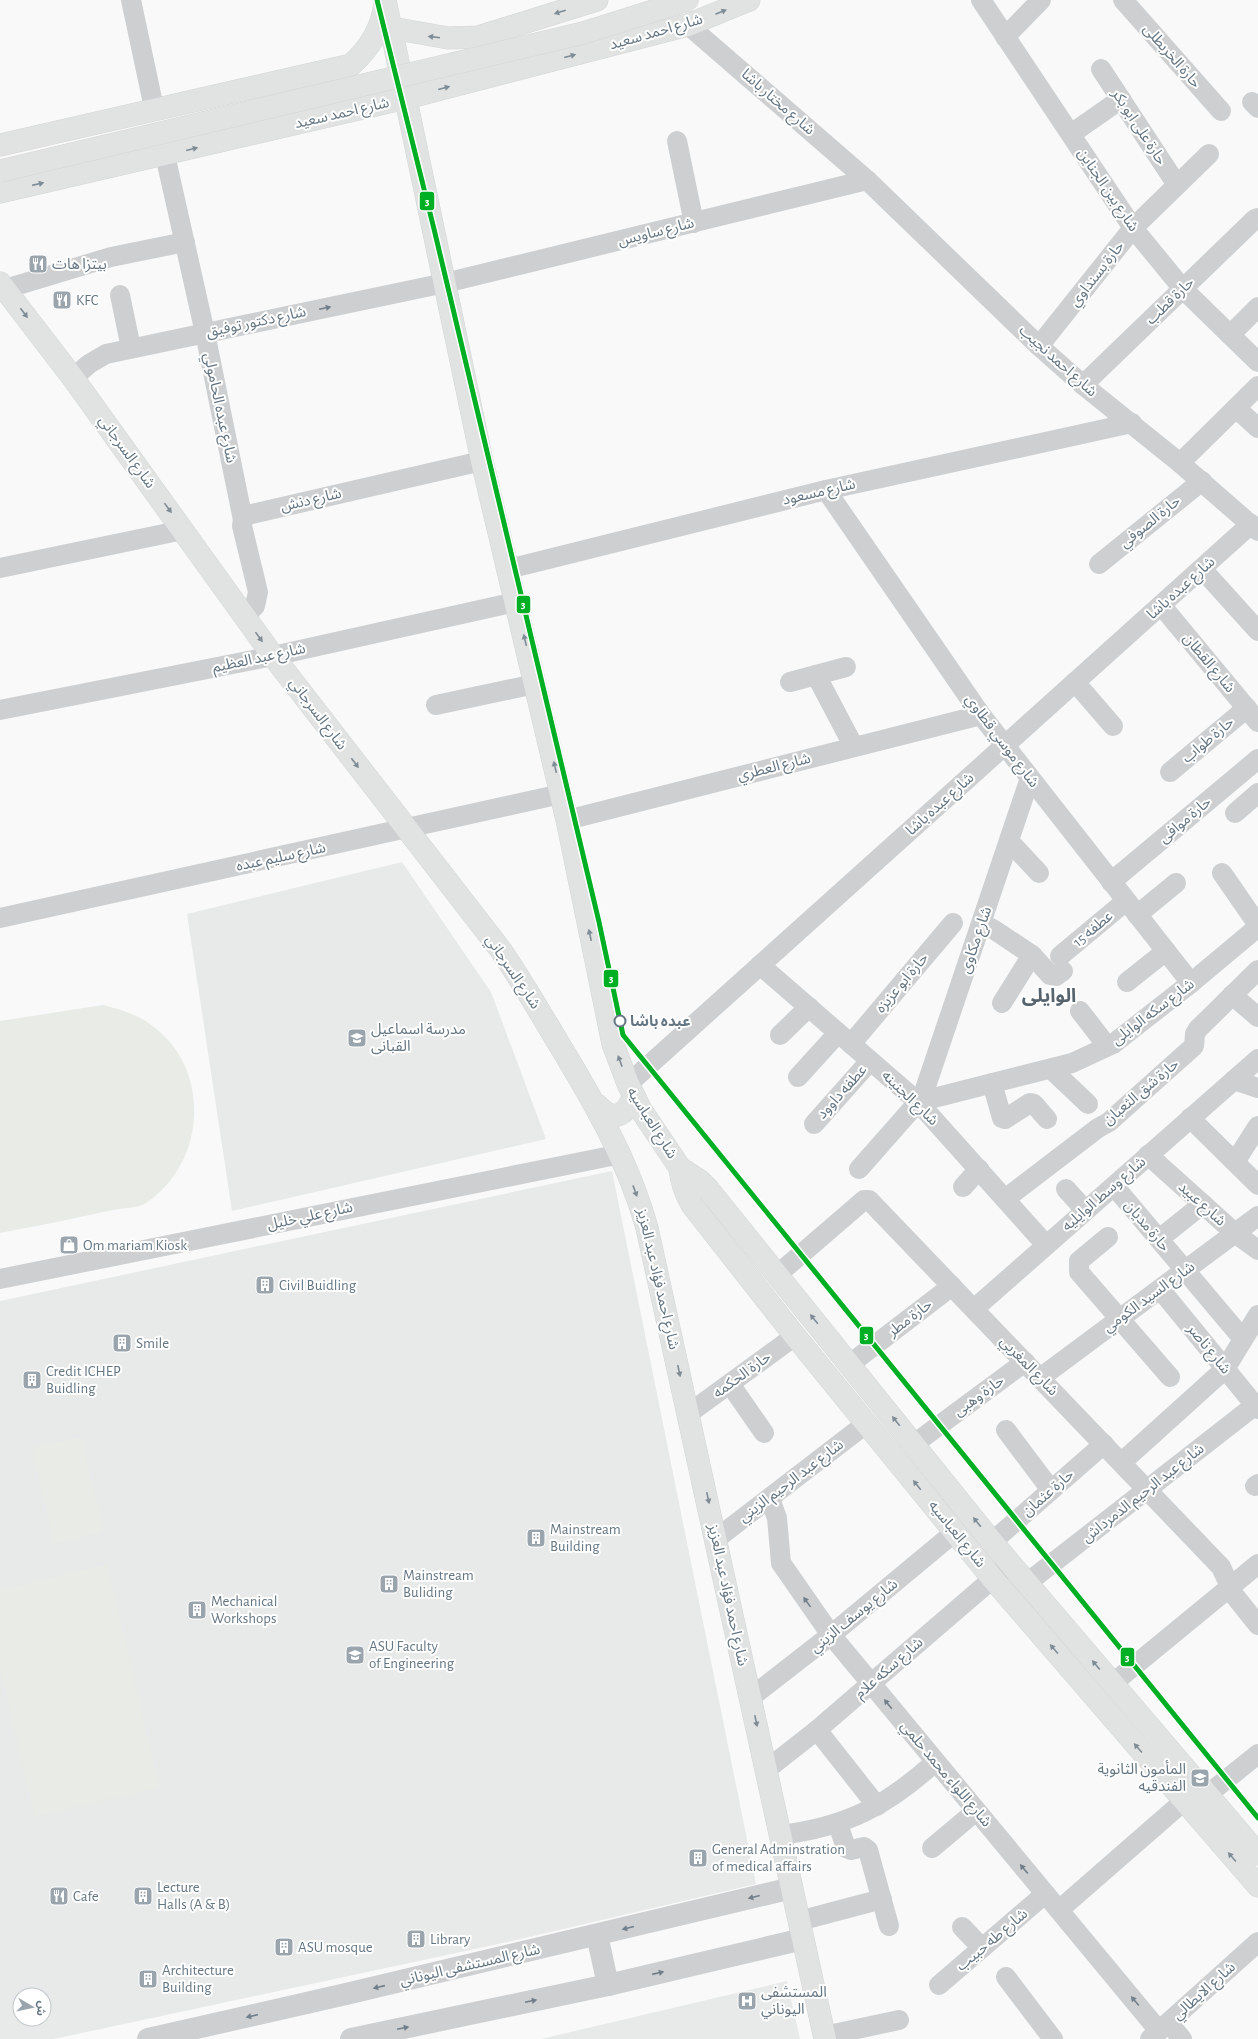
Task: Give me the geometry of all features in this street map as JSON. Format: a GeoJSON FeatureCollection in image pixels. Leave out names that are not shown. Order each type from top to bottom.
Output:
{"type":"FeatureCollection","features":[{"type":"Feature","properties":{"kind":"main road"},"geometry":{"type":"LineString","coordinates":[[0,145],[154,108],[351,65],[369,46],[375,36],[384,12],[385,0]]}},
{"type":"Feature","properties":{"kind":"main road","name":"شارع العباسيه"},"geometry":{"type":"LineString","coordinates":[[385,0],[482,461],[567,820],[614,1044],[631,1090],[641,1110],[680,1168],[700,1181],[708,1189],[778,1274],[992,1542],[1258,1854]]}},
{"type":"Feature","properties":{"kind":"main road"},"geometry":{"type":"LineString","coordinates":[[392,28],[428,36],[448,38],[478,37],[597,0]]}},
{"type":"Feature","properties":{"kind":"main road"},"geometry":{"type":"LineString","coordinates":[[0,162],[583,22],[655,0]]}},
{"type":"Feature","properties":{"kind":"main road"},"geometry":{"type":"LineString","coordinates":[[0,171],[583,33],[688,0]]}},
{"type":"Feature","properties":{"kind":"main road","name":"شارع احمد سعيد"},"geometry":{"type":"LineString","coordinates":[[0,192],[406,98],[688,25],[749,0]]}},
{"type":"Feature","properties":{"kind":"main road"},"geometry":{"type":"LineString","coordinates":[[493,33],[484,49],[485,60],[491,64],[513,70]]}},
{"type":"Feature","properties":{"kind":"main road","name":"شارع السرجاني"},"geometry":{"type":"LineString","coordinates":[[3,286],[73,378],[273,656],[512,967],[597,1105],[621,1154]]}},
{"type":"Feature","properties":{"kind":"main road"},"geometry":{"type":"LineString","coordinates":[[597,1105],[605,1114],[617,1115],[628,1110],[631,1090]]}},
{"type":"Feature","properties":{"kind":"main road","name":"شارع احمد فؤاد عبد العزيز"},"geometry":{"type":"LineString","coordinates":[[621,1154],[636,1193],[647,1228],[825,2038]]}},
{"type":"Feature","properties":{"kind":"main road","name":"شارع العباسيه"},"geometry":{"type":"LineString","coordinates":[[680,1168],[681,1181],[685,1194],[692,1205],[795,1336],[994,1579],[1258,1886]]}},
{"type":"Feature","properties":{"kind":"street"},"geometry":{"type":"LineString","coordinates":[[131,0],[154,108]]}},
{"type":"Feature","properties":{"kind":"street","name":"شارع بين الجناين"},"geometry":{"type":"LineString","coordinates":[[981,0],[1133,228],[1183,289],[1258,362]]}},
{"type":"Feature","properties":{"kind":"street"},"geometry":{"type":"LineString","coordinates":[[1005,37],[1041,0]]}},
{"type":"Feature","properties":{"kind":"street","name":"حارة الخربطلى"},"geometry":{"type":"LineString","coordinates":[[1123,0],[1221,111]]}},
{"type":"Feature","properties":{"kind":"street","name":"شارع مختار باشا"},"geometry":{"type":"LineString","coordinates":[[688,25],[867,180]]}},
{"type":"Feature","properties":{"kind":"street","name":"حارة على ابو بكر"},"geometry":{"type":"LineString","coordinates":[[1101,69],[1177,185]]}},
{"type":"Feature","properties":{"kind":"street"},"geometry":{"type":"LineString","coordinates":[[1071,134],[1121,99]]}},
{"type":"Feature","properties":{"kind":"street"},"geometry":{"type":"LineString","coordinates":[[677,141],[694,223]]}},
{"type":"Feature","properties":{"kind":"street","name":"حارة بسنداوي"},"geometry":{"type":"LineString","coordinates":[[1040,346],[1133,228],[1209,154]]}},
{"type":"Feature","properties":{"kind":"street","name":"شارع عبده الحامولي"},"geometry":{"type":"LineString","coordinates":[[165,155],[205,333],[243,520]]}},
{"type":"Feature","properties":{"kind":"street","name":"شارع ساويس"},"geometry":{"type":"LineString","coordinates":[[445,284],[867,180]]}},
{"type":"Feature","properties":{"kind":"street","name":"شارع احمد نجيب"},"geometry":{"type":"LineString","coordinates":[[867,180],[1040,346],[1083,385],[1202,481],[1254,528]]}},
{"type":"Feature","properties":{"kind":"street","name":"حارة قطب"},"geometry":{"type":"LineString","coordinates":[[1083,385],[1255,219],[1258,218]]}},
{"type":"Feature","properties":{"kind":"street"},"geometry":{"type":"LineString","coordinates":[[3,286],[111,257],[185,242]]}},
{"type":"Feature","properties":{"kind":"street","name":"شارع دكتور توفيق"},"geometry":{"type":"LineString","coordinates":[[73,378],[97,358],[106,354],[445,284]]}},
{"type":"Feature","properties":{"kind":"street"},"geometry":{"type":"LineString","coordinates":[[120,295],[131,348]]}},
{"type":"Feature","properties":{"kind":"street"},"geometry":{"type":"LineString","coordinates":[[1230,335],[1258,307]]}},
{"type":"Feature","properties":{"kind":"street"},"geometry":{"type":"LineString","coordinates":[[1180,463],[1258,386]]}},
{"type":"Feature","properties":{"kind":"street"},"geometry":{"type":"LineString","coordinates":[[1236,408],[1258,428]]}},
{"type":"Feature","properties":{"kind":"street","name":"شارع مسعود"},"geometry":{"type":"LineString","coordinates":[[508,569],[826,490],[1132,423]]}},
{"type":"Feature","properties":{"kind":"street","name":"شارع دنش"},"geometry":{"type":"LineString","coordinates":[[243,520],[247,515],[482,461]]}},
{"type":"Feature","properties":{"kind":"street","name":"حارة الصوفي"},"geometry":{"type":"LineString","coordinates":[[1099,564],[1202,481]]}},
{"type":"Feature","properties":{"kind":"street","name":"شارع موسي قطاوي"},"geometry":{"type":"LineString","coordinates":[[826,490],[980,714],[1190,983]]}},
{"type":"Feature","properties":{"kind":"street"},"geometry":{"type":"LineString","coordinates":[[243,520],[242,526],[258,592],[255,606],[244,616]]}},
{"type":"Feature","properties":{"kind":"street","name":"شارع عبده باشا"},"geometry":{"type":"LineString","coordinates":[[631,1090],[760,965],[1161,605],[1202,569],[1254,528]]}},
{"type":"Feature","properties":{"kind":"street"},"geometry":{"type":"LineString","coordinates":[[0,568],[183,530]]}},
{"type":"Feature","properties":{"kind":"street"},"geometry":{"type":"LineString","coordinates":[[1202,569],[1258,631]]}},
{"type":"Feature","properties":{"kind":"street","name":"شارع عبد العظيم"},"geometry":{"type":"LineString","coordinates":[[0,710],[273,656],[516,602]]}},
{"type":"Feature","properties":{"kind":"street","name":"شارع القطان"},"geometry":{"type":"LineString","coordinates":[[1161,605],[1252,715]]}},
{"type":"Feature","properties":{"kind":"street"},"geometry":{"type":"LineString","coordinates":[[790,682],[846,667]]}},
{"type":"Feature","properties":{"kind":"street"},"geometry":{"type":"LineString","coordinates":[[816,675],[854,747]]}},
{"type":"Feature","properties":{"kind":"street"},"geometry":{"type":"LineString","coordinates":[[1076,682],[1113,726]]}},
{"type":"Feature","properties":{"kind":"street"},"geometry":{"type":"LineString","coordinates":[[436,705],[535,684]]}},
{"type":"Feature","properties":{"kind":"street","name":"شارع العطري"},"geometry":{"type":"LineString","coordinates":[[567,820],[980,714]]}},
{"type":"Feature","properties":{"kind":"street","name":"حارة طواب"},"geometry":{"type":"LineString","coordinates":[[1170,772],[1252,715]]}},
{"type":"Feature","properties":{"kind":"street","name":"حارة موافى"},"geometry":{"type":"LineString","coordinates":[[1111,882],[1258,759]]}},
{"type":"Feature","properties":{"kind":"street","name":"شارع مكاوى"},"geometry":{"type":"LineString","coordinates":[[919,1101],[980,928],[1030,778]]}},
{"type":"Feature","properties":{"kind":"street"},"geometry":{"type":"LineString","coordinates":[[1235,813],[1258,793]]}},
{"type":"Feature","properties":{"kind":"street","name":"شارع سليم عبده"},"geometry":{"type":"LineString","coordinates":[[0,918],[561,794]]}},
{"type":"Feature","properties":{"kind":"street"},"geometry":{"type":"LineString","coordinates":[[1009,841],[1039,873]]}},
{"type":"Feature","properties":{"kind":"street"},"geometry":{"type":"LineString","coordinates":[[1222,873],[1258,926]]}},
{"type":"Feature","properties":{"kind":"street","name":"عطفه 15"},"geometry":{"type":"LineString","coordinates":[[1032,955],[1050,975],[1056,976],[1061,963],[1132,908],[1176,883]]}},
{"type":"Feature","properties":{"kind":"street","name":"حارة ابو عزيزه"},"geometry":{"type":"LineString","coordinates":[[798,1077],[845,1039],[953,923]]}},
{"type":"Feature","properties":{"kind":"street","name":"شارع سكه الوايلى"},"geometry":{"type":"LineString","coordinates":[[919,1101],[1072,1063],[1113,1044],[1190,983],[1258,926]]}},
{"type":"Feature","properties":{"kind":"street"},"geometry":{"type":"LineString","coordinates":[[980,928],[991,928],[1032,955],[1002,1003]]}},
{"type":"Feature","properties":{"kind":"street"},"geometry":{"type":"LineString","coordinates":[[1127,982],[1166,951]]}},
{"type":"Feature","properties":{"kind":"street","name":"شارع الجنينه"},"geometry":{"type":"LineString","coordinates":[[760,965],[870,1061],[919,1101],[1046,1245]]}},
{"type":"Feature","properties":{"kind":"street","name":"حارة شق الثعبان"},"geometry":{"type":"LineString","coordinates":[[1005,1199],[1098,1128],[1109,1122],[1194,1046],[1195,1034],[1198,1029],[1258,970]]}},
{"type":"Feature","properties":{"kind":"street"},"geometry":{"type":"LineString","coordinates":[[1232,995],[1258,1017]]}},
{"type":"Feature","properties":{"kind":"street"},"geometry":{"type":"LineString","coordinates":[[780,1034],[809,1007]]}},
{"type":"Feature","properties":{"kind":"street"},"geometry":{"type":"LineString","coordinates":[[1080,1011],[1107,1046]]}},
{"type":"Feature","properties":{"kind":"street","name":"شارع وسط الوايليه"},"geometry":{"type":"LineString","coordinates":[[974,1309],[1258,1059]]}},
{"type":"Feature","properties":{"kind":"street","name":"عطفه داوود"},"geometry":{"type":"LineString","coordinates":[[814,1124],[870,1061]]}},
{"type":"Feature","properties":{"kind":"street"},"geometry":{"type":"LineString","coordinates":[[1051,1069],[1088,1104]]}},
{"type":"Feature","properties":{"kind":"street"},"geometry":{"type":"LineString","coordinates":[[1234,1080],[1258,1088]]}},
{"type":"Feature","properties":{"kind":"street"},"geometry":{"type":"LineString","coordinates":[[992,1083],[1007,1124],[1005,1119],[1032,1103],[1047,1119]]}},
{"type":"Feature","properties":{"kind":"street"},"geometry":{"type":"LineString","coordinates":[[859,1169],[919,1101]]}},
{"type":"Feature","properties":{"kind":"street"},"geometry":{"type":"LineString","coordinates":[[1190,1118],[1258,1185]]}},
{"type":"Feature","properties":{"kind":"street"},"geometry":{"type":"LineString","coordinates":[[1235,1162],[1258,1126]]}},
{"type":"Feature","properties":{"kind":"street","name":"شارع علي خليل"},"geometry":{"type":"LineString","coordinates":[[0,1279],[621,1154]]}},
{"type":"Feature","properties":{"kind":"street","name":"شارع عبيد"},"geometry":{"type":"LineString","coordinates":[[1148,1155],[1236,1234],[1258,1250]]}},
{"type":"Feature","properties":{"kind":"street"},"geometry":{"type":"LineString","coordinates":[[963,1187],[979,1170]]}},
{"type":"Feature","properties":{"kind":"street","name":"حارة مديان"},"geometry":{"type":"LineString","coordinates":[[1114,1186],[1243,1339]]}},
{"type":"Feature","properties":{"kind":"street"},"geometry":{"type":"LineString","coordinates":[[1066,1189],[1085,1210]]}},
{"type":"Feature","properties":{"kind":"street","name":"شارع المغربي"},"geometry":{"type":"LineString","coordinates":[[778,1274],[866,1200],[869,1200],[1222,1567],[1234,1595],[1258,1625]]}},
{"type":"Feature","properties":{"kind":"street"},"geometry":{"type":"LineString","coordinates":[[1159,1239],[1203,1204]]}},
{"type":"Feature","properties":{"kind":"street","name":"شارع السيد الكومي"},"geometry":{"type":"LineString","coordinates":[[1040,1378],[1236,1234],[1258,1216]]}},
{"type":"Feature","properties":{"kind":"street"},"geometry":{"type":"LineString","coordinates":[[1108,1237],[1079,1261],[1078,1268],[1081,1275],[1170,1377]]}},
{"type":"Feature","properties":{"kind":"street","name":"حارة مطر"},"geometry":{"type":"LineString","coordinates":[[850,1364],[952,1286]]}},
{"type":"Feature","properties":{"kind":"street","name":"شارع ناصر"},"geometry":{"type":"LineString","coordinates":[[1160,1289],[1257,1406]]}},
{"type":"Feature","properties":{"kind":"street"},"geometry":{"type":"LineString","coordinates":[[1122,1462],[1225,1369],[1258,1315]]}},
{"type":"Feature","properties":{"kind":"street","name":"حارة الحكمه"},"geometry":{"type":"LineString","coordinates":[[688,1414],[795,1336]]}},
{"type":"Feature","properties":{"kind":"street","name":"حارة وهبى"},"geometry":{"type":"LineString","coordinates":[[914,1444],[1025,1362]]}},
{"type":"Feature","properties":{"kind":"street"},"geometry":{"type":"LineString","coordinates":[[730,1384],[764,1433]]}},
{"type":"Feature","properties":{"kind":"street","name":"شارع عبد الرحيم الدمرداش"},"geometry":{"type":"LineString","coordinates":[[1027,1583],[1257,1406]]}},
{"type":"Feature","properties":{"kind":"street","name":"شارع عبد الرحيم الزيني"},"geometry":{"type":"LineString","coordinates":[[716,1539],[867,1423]]}},
{"type":"Feature","properties":{"kind":"street"},"geometry":{"type":"LineString","coordinates":[[1006,1430],[1051,1490]]}},
{"type":"Feature","properties":{"kind":"street","name":"حارة عثمان"},"geometry":{"type":"LineString","coordinates":[[992,1542],[1104,1444]]}},
{"type":"Feature","properties":{"kind":"street","name":"شارع اللواء محمد حلمي"},"geometry":{"type":"LineString","coordinates":[[770,1499],[777,1518],[778,1551],[781,1563],[831,1635],[1160,2031],[1182,2039]]}},
{"type":"Feature","properties":{"kind":"street","name":"شارع يوسف الزيني"},"geometry":{"type":"LineString","coordinates":[[750,1698],[831,1635],[955,1532]]}},
{"type":"Feature","properties":{"kind":"street","name":"شارع سكه علام"},"geometry":{"type":"LineString","coordinates":[[766,1770],[817,1730],[1011,1564]]}},
{"type":"Feature","properties":{"kind":"street"},"geometry":{"type":"LineString","coordinates":[[1112,1684],[1258,1564]]}},
{"type":"Feature","properties":{"kind":"street"},"geometry":{"type":"LineString","coordinates":[[817,1730],[877,1806]]}},
{"type":"Feature","properties":{"kind":"street"},"geometry":{"type":"LineString","coordinates":[[1207,1795],[1258,1754]]}},
{"type":"Feature","properties":{"kind":"street"},"geometry":{"type":"LineString","coordinates":[[780,1834],[810,1831],[838,1824],[877,1806],[914,1782],[935,1762]]}},
{"type":"Feature","properties":{"kind":"street"},"geometry":{"type":"LineString","coordinates":[[1059,1910],[1184,1801]]}},
{"type":"Feature","properties":{"kind":"street"},"geometry":{"type":"LineString","coordinates":[[932,1848],[976,1811]]}},
{"type":"Feature","properties":{"kind":"street"},"geometry":{"type":"LineString","coordinates":[[838,1824],[846,1848],[851,1850],[864,1847],[868,1850],[889,1926]]}},
{"type":"Feature","properties":{"kind":"street","name":"شارع المستشفى اليوناني"},"geometry":{"type":"LineString","coordinates":[[148,2039],[597,1935],[792,1888]]}},
{"type":"Feature","properties":{"kind":"street","name":"شارع طه حبيب"},"geometry":{"type":"LineString","coordinates":[[939,1985],[1045,1894]]}},
{"type":"Feature","properties":{"kind":"street"},"geometry":{"type":"LineString","coordinates":[[352,2039],[608,1985],[801,1930],[882,1899]]}},
{"type":"Feature","properties":{"kind":"street"},"geometry":{"type":"LineString","coordinates":[[962,1927],[982,1948]]}},
{"type":"Feature","properties":{"kind":"street"},"geometry":{"type":"LineString","coordinates":[[597,1935],[608,1985]]}},
{"type":"Feature","properties":{"kind":"street","name":"شارع الايطالي"},"geometry":{"type":"LineString","coordinates":[[1160,2031],[1258,1942]]}},
{"type":"Feature","properties":{"kind":"street"},"geometry":{"type":"LineString","coordinates":[[1006,1977],[1053,2039]]}},
{"type":"Feature","properties":{"kind":"street"},"geometry":{"type":"LineString","coordinates":[[825,2038],[899,2020]]}},
{"type":"Feature","properties":{"kind":"shaded area","name":"مدرسة اسماعيل القبانى"},"geometry":{"type":"Polygon","coordinates":[[[402,862],[491,992],[546,1139],[232,1211],[187,914],[402,862]]]}},
{"type":"Feature","properties":{"kind":"shaded area"},"geometry":{"type":"Polygon","coordinates":[[[103,1005],[130,1014],[149,1023],[173,1047],[186,1068],[193,1092],[194,1117],[190,1142],[180,1165],[166,1186],[143,1205],[0,1233],[0,1021],[103,1005]]]}},
{"type":"Feature","properties":{"kind":"shaded area","name":"ASU Faculty of Engineering"},"geometry":{"type":"Polygon","coordinates":[[[612,1171],[756,1884],[512,1941],[54,2039],[0,2039],[0,1301],[612,1171]]]}},
{"type":"Feature","properties":{"kind":"shaded area"},"geometry":{"type":"Polygon","coordinates":[[[81,1437],[103,1532],[54,1544],[32,1448],[81,1437]]]}},
{"type":"Feature","properties":{"kind":"shaded area"},"geometry":{"type":"Polygon","coordinates":[[[107,1564],[159,1787],[35,1817],[0,1667],[0,1590],[107,1564]]]}},
{"type":"Feature","properties":{"kind":"shaded area","name":"المستشفى اليوناني"},"geometry":{"type":"Polygon","coordinates":[[[787,1981],[800,2039],[541,2039],[787,1981]]]}},
{"type":"Feature","properties":{"kind":"transit line","name":"3"},"geometry":{"type":"LineString","coordinates":[[377,0],[434,229],[599,922],[623,1035],[1258,1818]]}},
{"type":"Feature","properties":{"kind":"place","name":"بيتزا هات"},"geometry":{"type":"Point","coordinates":[38,264]}},
{"type":"Feature","properties":{"kind":"place","name":"KFC"},"geometry":{"type":"Point","coordinates":[62,300]}},
{"type":"Feature","properties":{"kind":"place","name":"عبده باشا"},"geometry":{"type":"Point","coordinates":[620,1021]}},
{"type":"Feature","properties":{"kind":"place","name":"مدرسة اسماعيل القبانى"},"geometry":{"type":"Point","coordinates":[357,1038]}},
{"type":"Feature","properties":{"kind":"place","name":"Om mariam Kiosk"},"geometry":{"type":"Point","coordinates":[69,1245]}},
{"type":"Feature","properties":{"kind":"place","name":"Civil Buidling"},"geometry":{"type":"Point","coordinates":[265,1285]}},
{"type":"Feature","properties":{"kind":"place","name":"Smile"},"geometry":{"type":"Point","coordinates":[122,1343]}},
{"type":"Feature","properties":{"kind":"place","name":"Credit ICHEP Buidling"},"geometry":{"type":"Point","coordinates":[32,1380]}},
{"type":"Feature","properties":{"kind":"place","name":"Mainstream Building"},"geometry":{"type":"Point","coordinates":[536,1538]}},
{"type":"Feature","properties":{"kind":"place","name":"Mainstream Buliding"},"geometry":{"type":"Point","coordinates":[389,1584]}},
{"type":"Feature","properties":{"kind":"place","name":"Mechanical Workshops"},"geometry":{"type":"Point","coordinates":[197,1610]}},
{"type":"Feature","properties":{"kind":"place","name":"ASU Faculty of Engineering"},"geometry":{"type":"Point","coordinates":[355,1655]}},
{"type":"Feature","properties":{"kind":"place","name":"المأمون الثانوية الفندقيه"},"geometry":{"type":"Point","coordinates":[1200,1778]}},
{"type":"Feature","properties":{"kind":"place","name":"General Adminstration of medical affairs"},"geometry":{"type":"Point","coordinates":[698,1858]}},
{"type":"Feature","properties":{"kind":"place","name":"Cafe"},"geometry":{"type":"Point","coordinates":[59,1896]}},
{"type":"Feature","properties":{"kind":"place","name":"Lecture Halls (A & B)"},"geometry":{"type":"Point","coordinates":[143,1896]}},
{"type":"Feature","properties":{"kind":"place","name":"Library"},"geometry":{"type":"Point","coordinates":[416,1939]}},
{"type":"Feature","properties":{"kind":"place","name":"ASU mosque"},"geometry":{"type":"Point","coordinates":[284,1947]}},
{"type":"Feature","properties":{"kind":"place","name":"Architecture Building"},"geometry":{"type":"Point","coordinates":[148,1979]}},
{"type":"Feature","properties":{"kind":"place","name":"المستشفى اليوناني"},"geometry":{"type":"Point","coordinates":[747,2001]}},
{"type":"Feature","properties":{"kind":"district","name":"الوايلى"},"geometry":{"type":"Point","coordinates":[1049,996]}}]}
